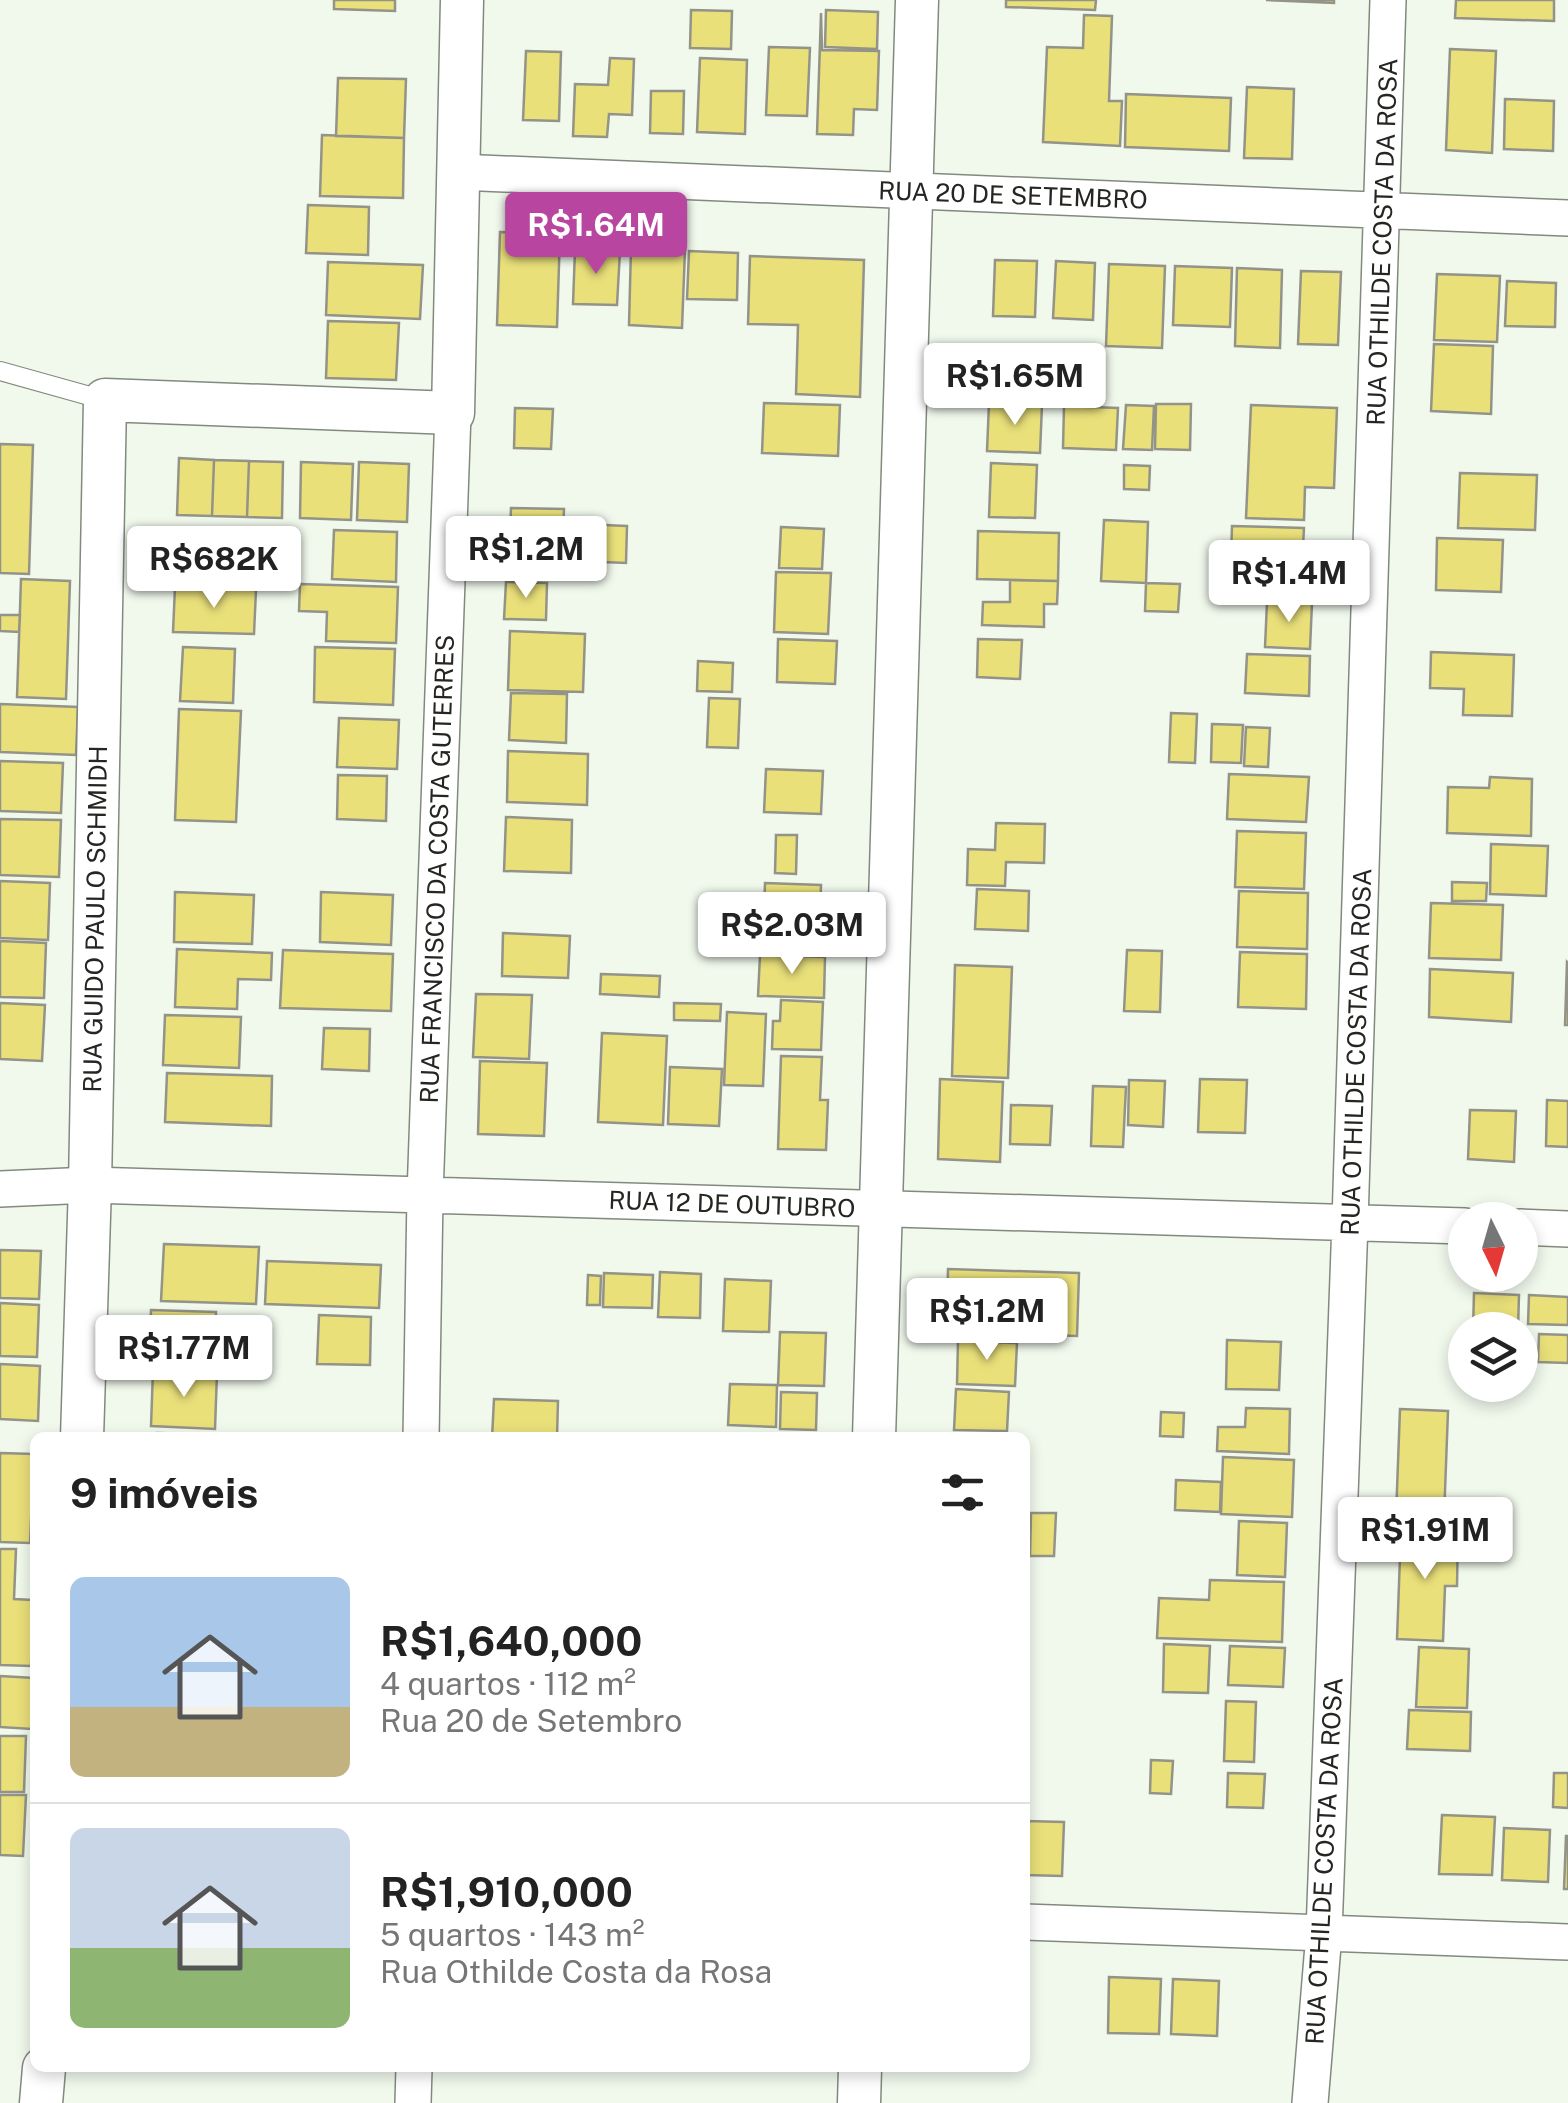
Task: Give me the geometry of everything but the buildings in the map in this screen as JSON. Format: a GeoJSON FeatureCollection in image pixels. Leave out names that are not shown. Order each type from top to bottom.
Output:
{"type":"FeatureCollection","features":[{"type":"Feature","properties":{"kind":"street","name":"RUA FRANCISCO DA COSTA GUTERRES"},"geometry":{"type":"LineString","coordinates":[[422,1432],[425,1195],[453,413],[462,0]]}},
{"type":"Feature","properties":{"kind":"street"},"geometry":{"type":"LineString","coordinates":[[874,1432],[917,0]]}},
{"type":"Feature","properties":{"kind":"street","name":"RUA OTHILDE COSTA DA ROSA"},"geometry":{"type":"LineString","coordinates":[[1310,2103],[1324,1933],[1388,0]]}},
{"type":"Feature","properties":{"kind":"street","name":"RUA 20 DE SETEMBRO"},"geometry":{"type":"LineString","coordinates":[[458,172],[1568,218]]}},
{"type":"Feature","properties":{"kind":"street"},"geometry":{"type":"LineString","coordinates":[[105,400],[453,413]]}},
{"type":"Feature","properties":{"kind":"street","name":"RUA GUIDO PAULO SCHMIDH"},"geometry":{"type":"LineString","coordinates":[[82,1432],[105,400]]}},
{"type":"Feature","properties":{"kind":"street","name":"RUA 12 DE OUTUBRO"},"geometry":{"type":"LineString","coordinates":[[0,1189],[90,1185],[1448,1225]]}},
{"type":"Feature","properties":{"kind":"street"},"geometry":{"type":"LineString","coordinates":[[1538,1228],[1568,1229]]}},
{"type":"Feature","properties":{"kind":"street"},"geometry":{"type":"LineString","coordinates":[[1030,1922],[1568,1942]]}},
{"type":"Feature","properties":{"kind":"street"},"geometry":{"type":"LineString","coordinates":[[40,2103],[44,2072]]}},
{"type":"Feature","properties":{"kind":"street"},"geometry":{"type":"LineString","coordinates":[[413,2103],[414,2072]]}},
{"type":"Feature","properties":{"kind":"street"},"geometry":{"type":"LineString","coordinates":[[859,2103],[860,2072]]}},
{"type":"Feature","properties":{"kind":"lane"},"geometry":{"type":"LineString","coordinates":[[0,371],[105,400]]}}]}
